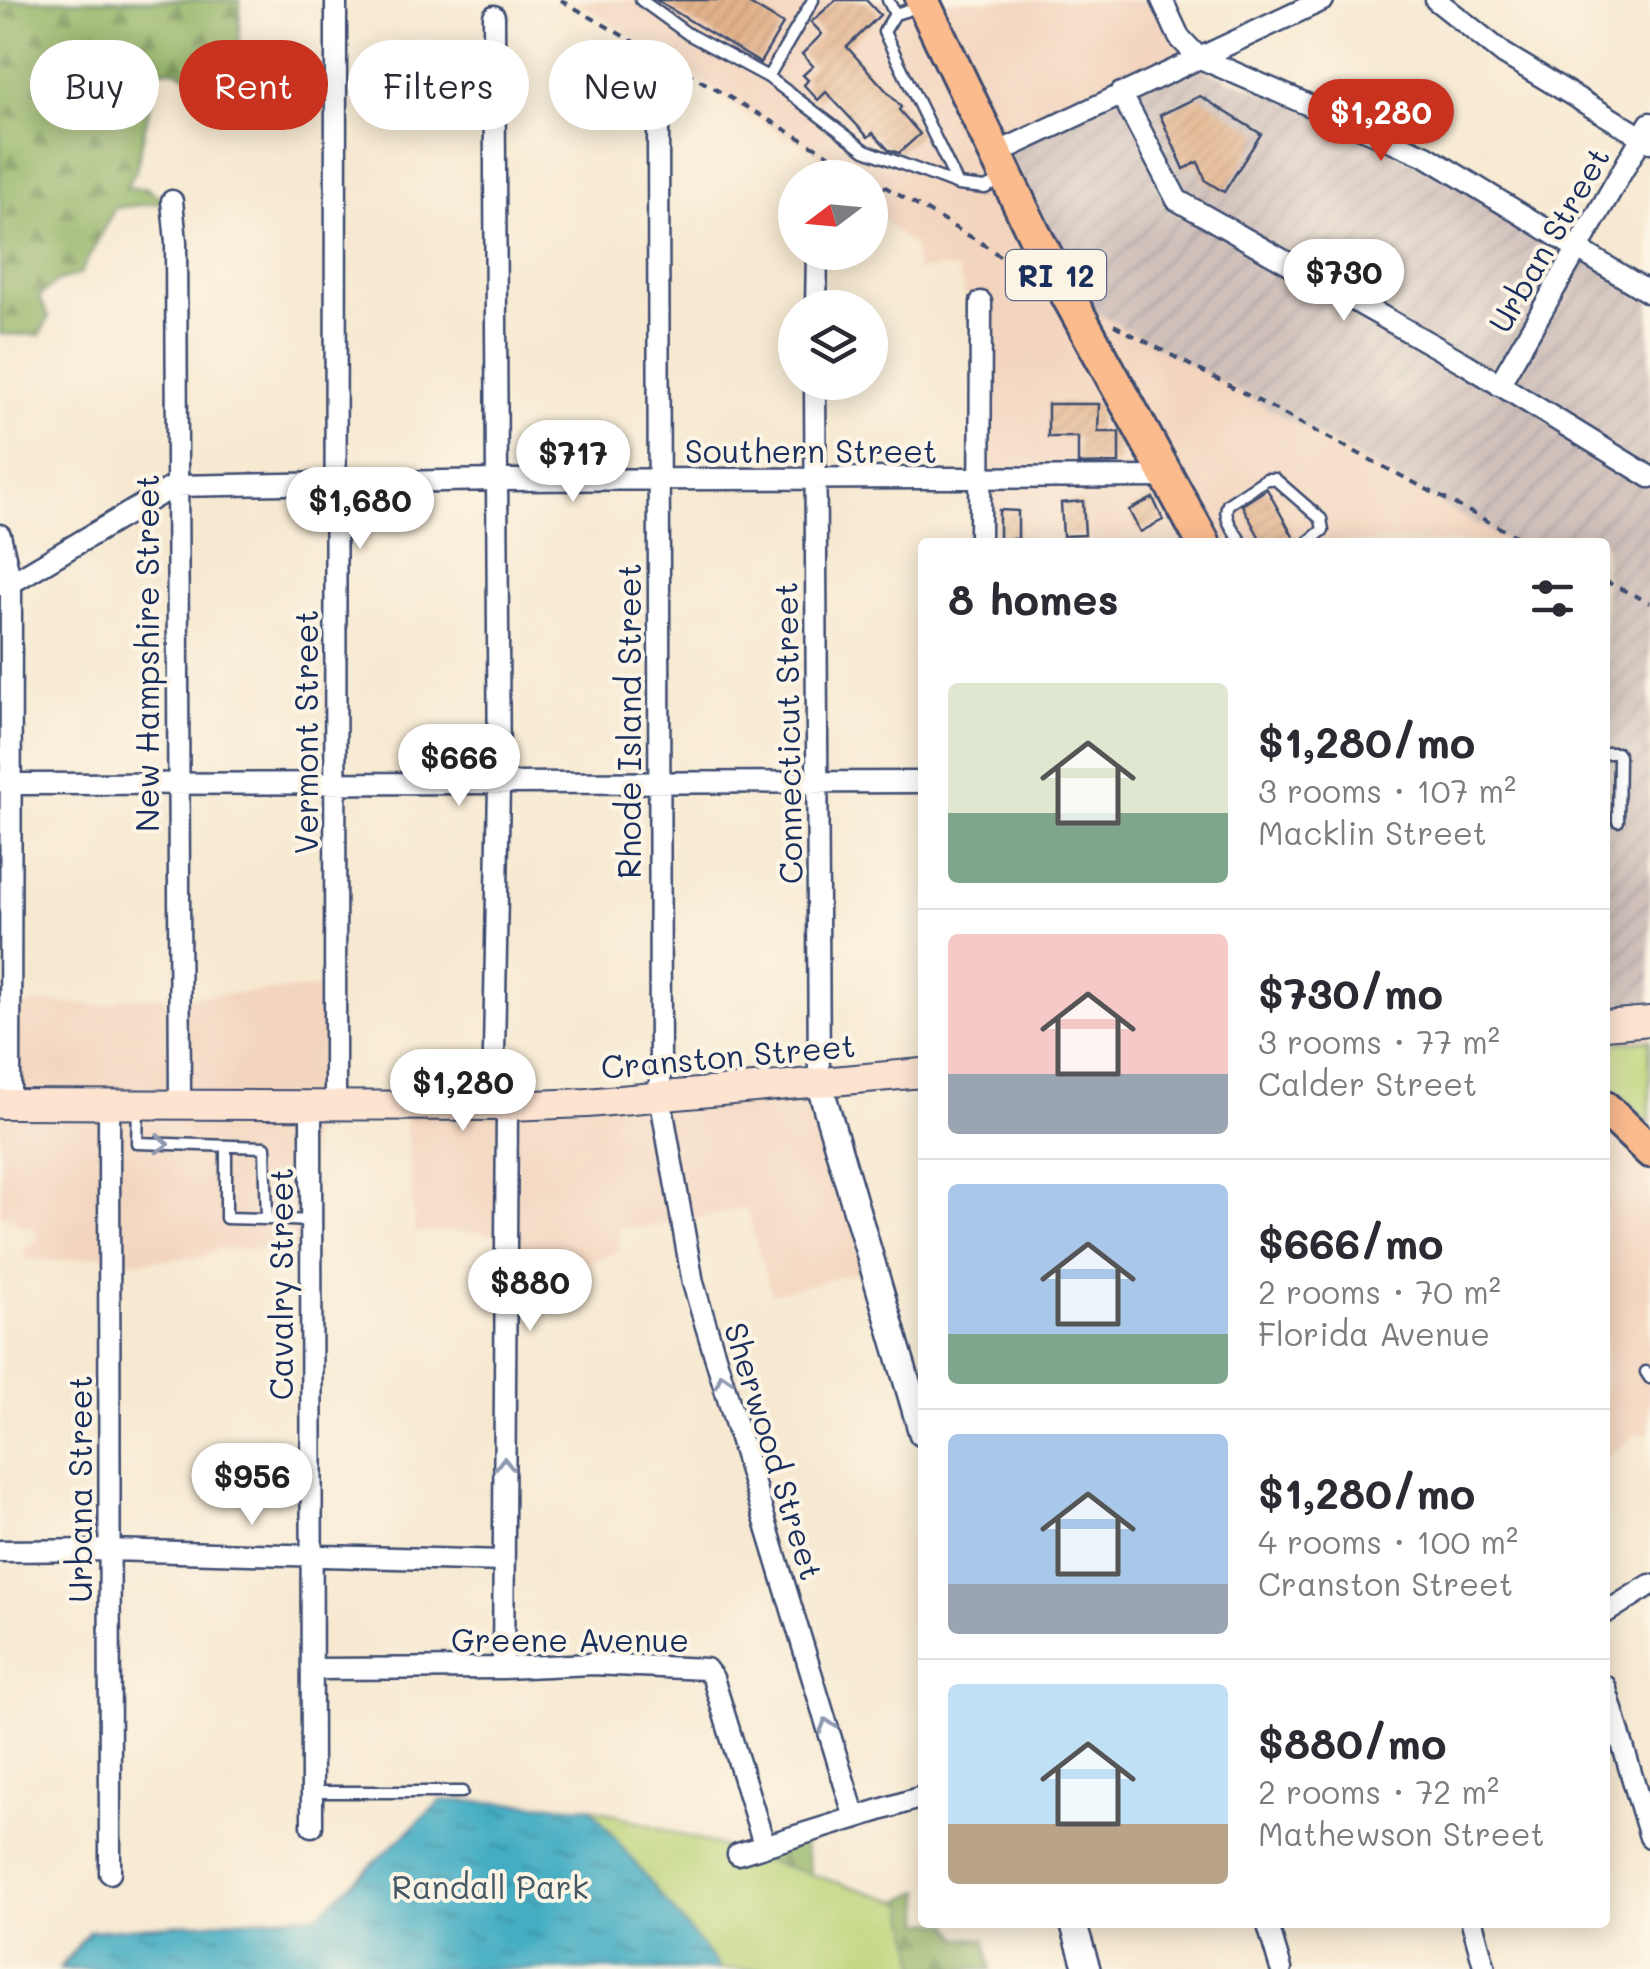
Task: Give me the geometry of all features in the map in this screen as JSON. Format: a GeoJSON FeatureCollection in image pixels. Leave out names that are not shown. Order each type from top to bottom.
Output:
{"type":"FeatureCollection","features":[{"type":"Feature","properties":{"kind":"main road","name":"RI 12"},"geometry":{"type":"LineString","coordinates":[[914,6],[1069,300],[1201,538]]}},
{"type":"Feature","properties":{"kind":"main road"},"geometry":{"type":"LineString","coordinates":[[1610,1025],[1650,1021]]}},
{"type":"Feature","properties":{"kind":"main road","name":"Cranston Street"},"geometry":{"type":"LineString","coordinates":[[5,1104],[500,1106],[918,1073]]}},
{"type":"Feature","properties":{"kind":"main road"},"geometry":{"type":"LineString","coordinates":[[1610,1113],[1650,1151]]}},
{"type":"Feature","properties":{"kind":"street","name":"Vermont Street"},"geometry":{"type":"LineString","coordinates":[[323,1103],[334,783],[336,0]]}},
{"type":"Feature","properties":{"kind":"street"},"geometry":{"type":"LineString","coordinates":[[1162,0],[1179,37],[1198,58],[1426,156],[1650,294]]}},
{"type":"Feature","properties":{"kind":"street"},"geometry":{"type":"LineString","coordinates":[[1001,166],[1121,92],[1322,0]]}},
{"type":"Feature","properties":{"kind":"street"},"geometry":{"type":"LineString","coordinates":[[1436,0],[1504,54],[1647,134]]}},
{"type":"Feature","properties":{"kind":"street"},"geometry":{"type":"LineString","coordinates":[[494,16],[503,1668]]}},
{"type":"Feature","properties":{"kind":"street"},"geometry":{"type":"LineString","coordinates":[[1121,92],[1177,200],[1499,385],[1650,477]]}},
{"type":"Feature","properties":{"kind":"street","name":"Rhode Island Street"},"geometry":{"type":"LineString","coordinates":[[658,130],[660,1096]]}},
{"type":"Feature","properties":{"kind":"street","name":"Urban Street"},"geometry":{"type":"LineString","coordinates":[[1499,385],[1647,134]]}},
{"type":"Feature","properties":{"kind":"street","name":"New Hampshire Street"},"geometry":{"type":"LineString","coordinates":[[172,201],[176,242],[174,486],[180,1104]]}},
{"type":"Feature","properties":{"kind":"street"},"geometry":{"type":"LineString","coordinates":[[980,302],[980,538]]}},
{"type":"Feature","properties":{"kind":"street","name":"Connecticut Street"},"geometry":{"type":"LineString","coordinates":[[815,400],[819,1083]]}},
{"type":"Feature","properties":{"kind":"street","name":"Southern Street"},"geometry":{"type":"LineString","coordinates":[[5,584],[174,486],[498,480],[1168,477]]}},
{"type":"Feature","properties":{"kind":"street"},"geometry":{"type":"LineString","coordinates":[[0,535],[5,584],[5,1104]]}},
{"type":"Feature","properties":{"kind":"street"},"geometry":{"type":"LineString","coordinates":[[4,782],[918,782]]}},
{"type":"Feature","properties":{"kind":"street"},"geometry":{"type":"LineString","coordinates":[[819,1083],[918,1419]]}},
{"type":"Feature","properties":{"kind":"street","name":"Sherwood Street"},"geometry":{"type":"LineString","coordinates":[[660,1096],[693,1283],[854,1818]]}},
{"type":"Feature","properties":{"kind":"street","name":"Cavalry Street"},"geometry":{"type":"LineString","coordinates":[[312,1826],[310,1221],[323,1103]]}},
{"type":"Feature","properties":{"kind":"street","name":"Urbana Street"},"geometry":{"type":"LineString","coordinates":[[108,1104],[110,1873]]}},
{"type":"Feature","properties":{"kind":"street"},"geometry":{"type":"LineString","coordinates":[[0,1550],[504,1561]]}},
{"type":"Feature","properties":{"kind":"street"},"geometry":{"type":"LineString","coordinates":[[1610,1610],[1650,1586]]}},
{"type":"Feature","properties":{"kind":"street","name":"Greene Avenue"},"geometry":{"type":"LineString","coordinates":[[312,1669],[592,1664],[706,1669],[725,1713],[763,1841]]}},
{"type":"Feature","properties":{"kind":"street"},"geometry":{"type":"LineString","coordinates":[[1610,1703],[1650,1837]]}},
{"type":"Feature","properties":{"kind":"street"},"geometry":{"type":"LineString","coordinates":[[738,1854],[918,1798]]}},
{"type":"Feature","properties":{"kind":"street"},"geometry":{"type":"LineString","coordinates":[[1075,1928],[1087,1969]]}},
{"type":"Feature","properties":{"kind":"street"},"geometry":{"type":"LineString","coordinates":[[1269,1928],[1281,1969]]}},
{"type":"Feature","properties":{"kind":"street"},"geometry":{"type":"LineString","coordinates":[[1474,1928],[1485,1969]]}},
{"type":"Feature","properties":{"kind":"lane"},"geometry":{"type":"LineString","coordinates":[[641,0],[688,34],[768,77],[865,150],[958,184],[985,188],[1001,166]]}},
{"type":"Feature","properties":{"kind":"lane"},"geometry":{"type":"LineString","coordinates":[[888,0],[914,6]]}},
{"type":"Feature","properties":{"kind":"lane"},"geometry":{"type":"LineString","coordinates":[[768,77],[809,1]]}},
{"type":"Feature","properties":{"kind":"lane"},"geometry":{"type":"LineString","coordinates":[[914,6],[884,32],[958,184]]}},
{"type":"Feature","properties":{"kind":"lane"},"geometry":{"type":"LineString","coordinates":[[1239,538],[1226,517],[1228,504],[1266,478],[1275,479],[1321,519],[1323,530],[1313,538]]}},
{"type":"Feature","properties":{"kind":"lane"},"geometry":{"type":"LineString","coordinates":[[1610,754],[1620,756],[1618,820]]}},
{"type":"Feature","properties":{"kind":"lane"},"geometry":{"type":"LineString","coordinates":[[138,1104],[137,1142],[265,1147],[266,1219]]}},
{"type":"Feature","properties":{"kind":"lane"},"geometry":{"type":"LineString","coordinates":[[226,1148],[226,1218],[310,1221]]}},
{"type":"Feature","properties":{"kind":"lane"},"geometry":{"type":"LineString","coordinates":[[312,1792],[462,1792]]}},
{"type":"Feature","properties":{"kind":"path"},"geometry":{"type":"LineString","coordinates":[[561,0],[838,160]]}},
{"type":"Feature","properties":{"kind":"path"},"geometry":{"type":"LineString","coordinates":[[888,189],[983,244],[1042,284]]}},
{"type":"Feature","properties":{"kind":"path"},"geometry":{"type":"LineString","coordinates":[[1107,321],[1519,538]]}},
{"type":"Feature","properties":{"kind":"path"},"geometry":{"type":"LineString","coordinates":[[1610,583],[1650,603]]}},
{"type":"Feature","properties":{"kind":"shaded area"},"geometry":{"type":"Polygon","coordinates":[[[575,0],[1161,0],[1193,56],[1072,299],[1502,538],[978,538],[979,309],[967,301],[957,271],[916,271],[914,246],[888,224],[888,160],[818,160],[815,152],[738,108],[693,76],[693,40],[637,40],[575,0]]]}},
{"type":"Feature","properties":{"kind":"shaded area"},"geometry":{"type":"Polygon","coordinates":[[[1185,62],[1419,153],[1650,294],[1650,1015],[1610,1018],[1610,538],[1502,538],[1072,299],[1006,150],[1185,62]]]}},
{"type":"Feature","properties":{"kind":"shaded area"},"geometry":{"type":"Polygon","coordinates":[[[331,987],[334,1100],[312,1104],[305,1252],[219,1248],[200,1258],[110,1263],[103,1255],[58,1261],[25,1259],[26,1248],[38,1241],[34,1228],[19,1226],[12,1217],[0,1215],[0,1103],[12,1007],[48,1003],[106,1005],[124,997],[331,987]]]}},
{"type":"Feature","properties":{"kind":"shaded area"},"geometry":{"type":"Polygon","coordinates":[[[1650,1015],[1650,1433],[1637,1434],[1610,1455],[1610,1018],[1650,1015]]]}},
{"type":"Feature","properties":{"kind":"shaded area"},"geometry":{"type":"Polygon","coordinates":[[[811,1083],[869,1270],[771,1294],[746,1208],[684,1222],[618,1227],[619,1251],[581,1265],[570,1279],[512,1275],[509,1236],[469,1231],[415,1233],[404,1104],[811,1083]]]}},
{"type":"Feature","properties":{"kind":"green space"},"geometry":{"type":"Polygon","coordinates":[[[0,0],[240,0],[239,40],[179,40],[179,71],[159,70],[159,40],[30,40],[30,130],[145,130],[136,170],[126,188],[147,188],[167,202],[115,208],[80,274],[56,282],[39,297],[49,317],[40,335],[0,334],[0,0]]]}},
{"type":"Feature","properties":{"kind":"green space"},"geometry":{"type":"Polygon","coordinates":[[[1650,1040],[1650,1123],[1610,1087],[1610,1044],[1650,1040]]]}},
{"type":"Feature","properties":{"kind":"green space","name":"Randall Park"},"geometry":{"type":"Polygon","coordinates":[[[442,1800],[590,1807],[905,1903],[918,1969],[59,1969],[89,1931],[319,1914],[442,1800]]]}},
{"type":"Feature","properties":{"kind":"green space"},"geometry":{"type":"Polygon","coordinates":[[[802,1835],[810,1869],[807,1885],[884,1928],[901,1900],[918,1892],[918,1928],[952,1928],[959,1938],[985,1939],[991,1969],[719,1969],[673,1867],[802,1835]]]}},
{"type":"Feature","properties":{"kind":"water","name":"Randall Park"},"geometry":{"type":"Polygon","coordinates":[[[442,1800],[590,1807],[720,1969],[61,1969],[89,1931],[319,1914],[442,1800]]]}},
{"type":"Feature","properties":{"kind":"building"},"geometry":{"type":"Polygon","coordinates":[[[656,0],[743,0],[783,24],[760,63],[656,0]]]}},
{"type":"Feature","properties":{"kind":"building"},"geometry":{"type":"Polygon","coordinates":[[[836,0],[866,0],[880,15],[847,47],[920,134],[899,153],[889,150],[873,133],[868,137],[826,92],[818,100],[804,85],[808,80],[803,75],[813,66],[802,54],[822,34],[811,22],[836,0]]]}},
{"type":"Feature","properties":{"kind":"building"},"geometry":{"type":"Polygon","coordinates":[[[1200,96],[1261,134],[1224,192],[1206,181],[1198,162],[1184,169],[1160,115],[1200,96]]]}},
{"type":"Feature","properties":{"kind":"building"},"geometry":{"type":"Polygon","coordinates":[[[1048,404],[1099,404],[1098,432],[1119,432],[1119,463],[1078,464],[1078,437],[1048,437],[1048,404]]]}},
{"type":"Feature","properties":{"kind":"building"},"geometry":{"type":"Polygon","coordinates":[[[1267,489],[1294,538],[1260,538],[1242,505],[1267,489]]]}},
{"type":"Feature","properties":{"kind":"building"},"geometry":{"type":"Polygon","coordinates":[[[1153,498],[1163,520],[1140,532],[1129,510],[1153,498]]]}},
{"type":"Feature","properties":{"kind":"building"},"geometry":{"type":"Polygon","coordinates":[[[1083,501],[1085,535],[1063,536],[1061,503],[1083,501]]]}},
{"type":"Feature","properties":{"kind":"building"},"geometry":{"type":"Polygon","coordinates":[[[999,510],[1018,511],[1018,538],[999,538],[999,510]]]}}]}
